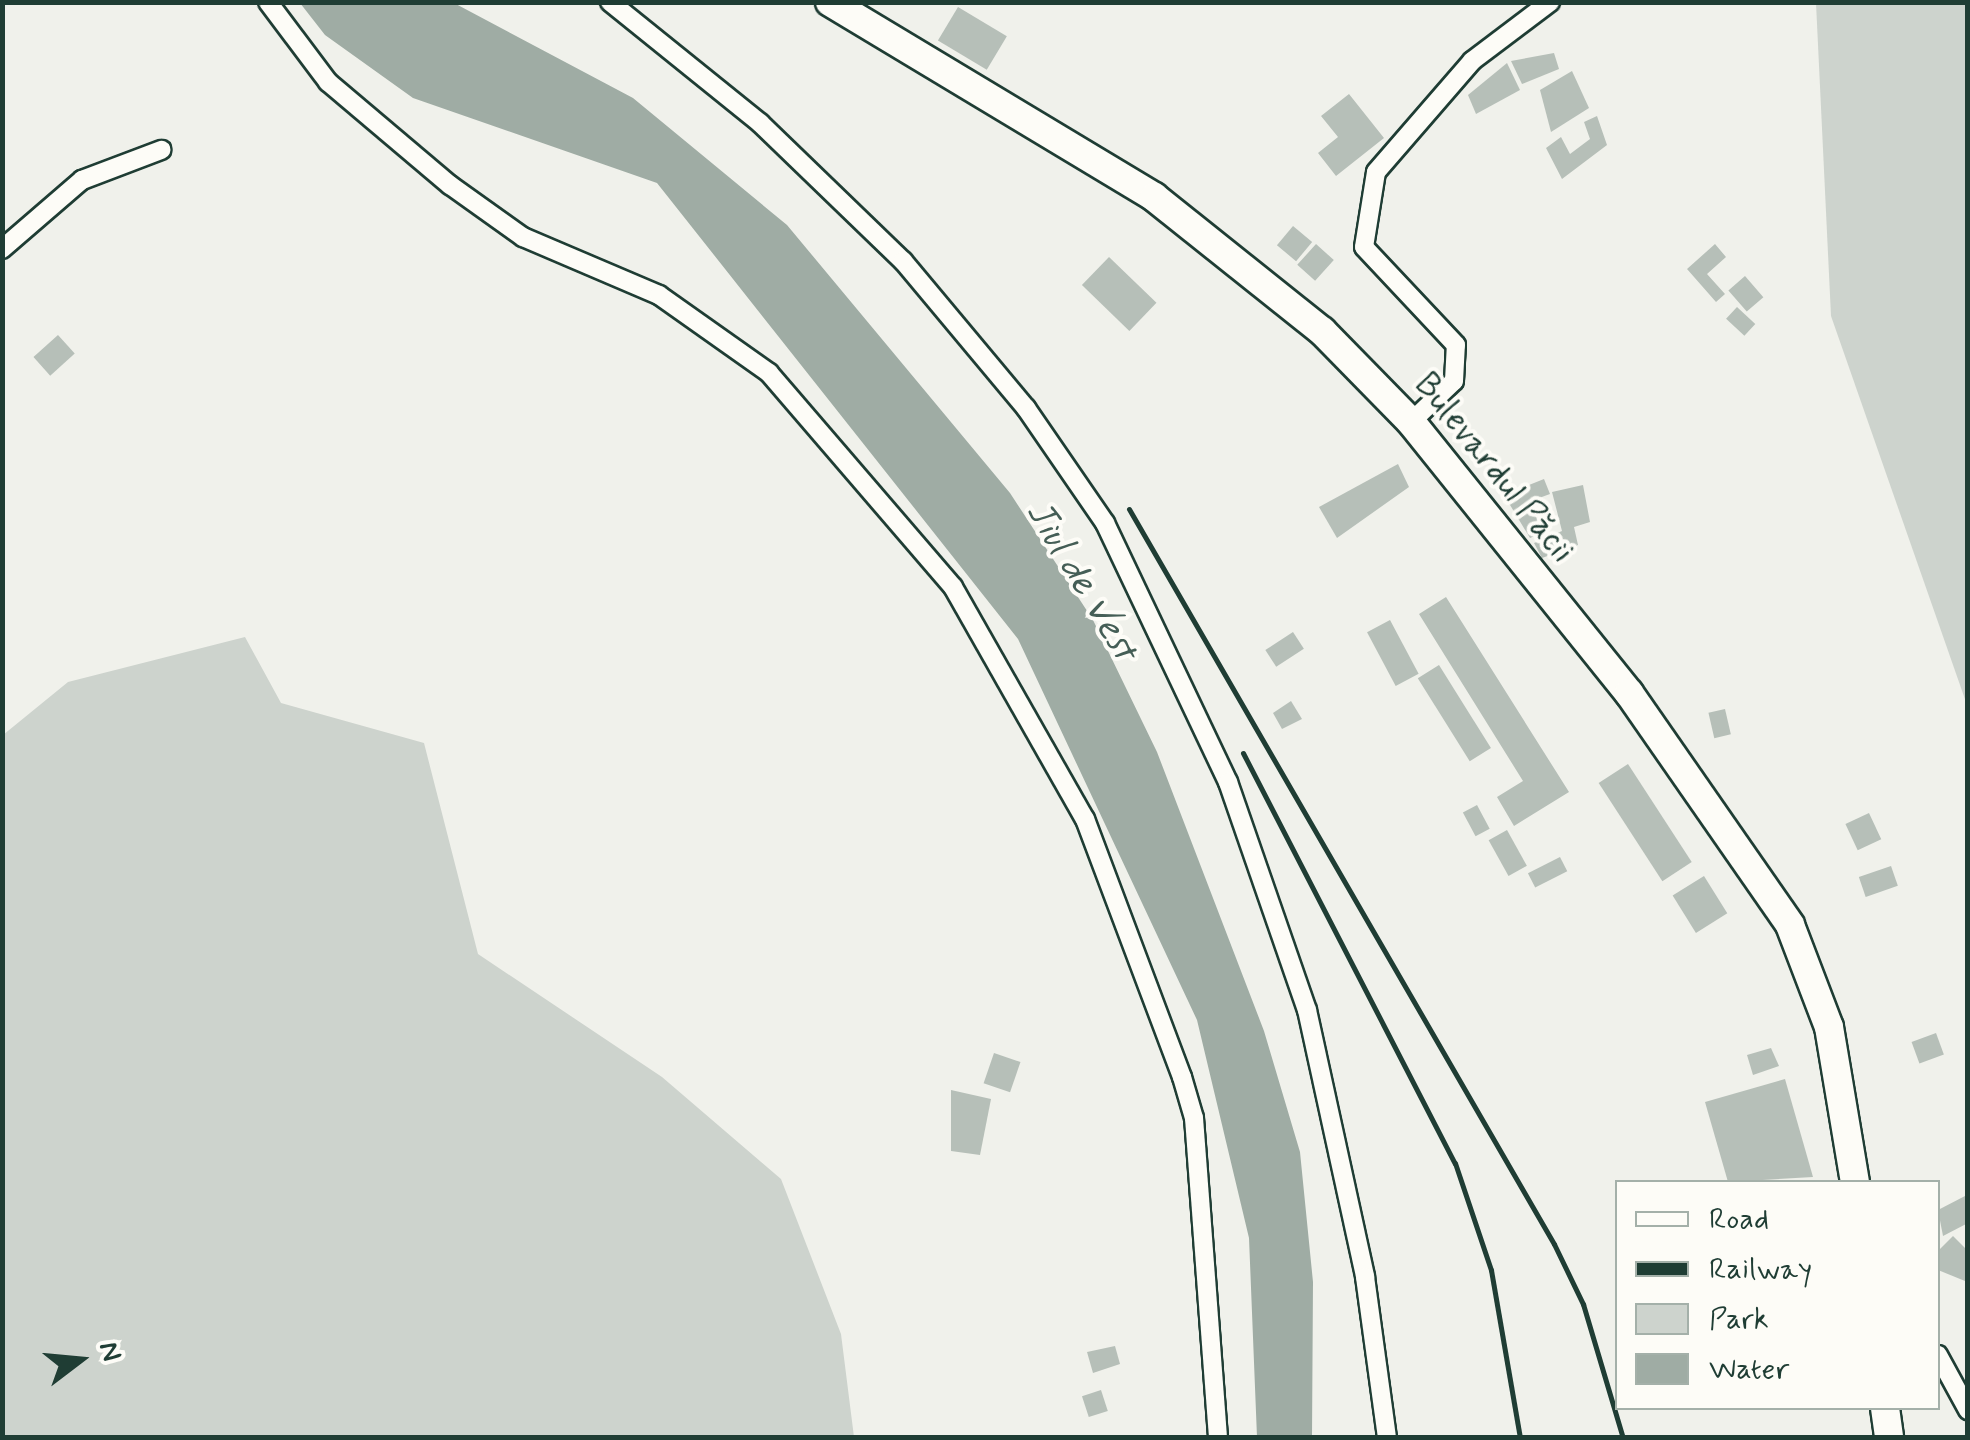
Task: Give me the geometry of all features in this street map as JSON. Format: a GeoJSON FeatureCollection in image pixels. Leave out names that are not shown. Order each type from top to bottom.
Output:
{"type":"FeatureCollection","features":[{"type":"Feature","properties":{"kind":"main road","name":"Bulevardul Păcii"},"geometry":{"type":"LineString","coordinates":[[830,2],[1154,197],[1322,332],[1411,422],[1650,722],[1790,925],[1829,1027],[1855,1180]]}},
{"type":"Feature","properties":{"kind":"main road"},"geometry":{"type":"LineString","coordinates":[[1884,1410],[1889,1438]]}},
{"type":"Feature","properties":{"kind":"street"},"geometry":{"type":"LineString","coordinates":[[268,2],[328,82],[450,185],[523,237],[659,294],[769,373],[952,587],[1085,819],[1182,1078],[1194,1118],[1218,1438]]}},
{"type":"Feature","properties":{"kind":"street"},"geometry":{"type":"LineString","coordinates":[[610,2],[760,122],[904,261],[1026,408],[1105,523],[1228,782],[1307,1010],[1365,1276],[1387,1438]]}},
{"type":"Feature","properties":{"kind":"street"},"geometry":{"type":"LineString","coordinates":[[1411,422],[1454,382],[1456,345],[1364,246],[1376,172],[1472,61],[1550,2]]}},
{"type":"Feature","properties":{"kind":"street"},"geometry":{"type":"LineString","coordinates":[[2,249],[82,180],[161,150]]}},
{"type":"Feature","properties":{"kind":"street"},"geometry":{"type":"LineString","coordinates":[[1959,1370],[1968,1410]]}},
{"type":"Feature","properties":{"kind":"green space"},"geometry":{"type":"Polygon","coordinates":[[[1816,3],[1967,3],[1967,705],[1831,316],[1816,3]]]}},
{"type":"Feature","properties":{"kind":"green space"},"geometry":{"type":"Polygon","coordinates":[[[245,637],[281,703],[424,743],[478,954],[662,1077],[781,1179],[841,1334],[854,1437],[3,1437],[3,735],[68,682],[245,637]]]}},
{"type":"Feature","properties":{"kind":"water"},"geometry":{"type":"Polygon","coordinates":[[[300,3],[454,3],[633,98],[787,225],[1010,493],[1093,620],[1157,752],[1264,1031],[1300,1152],[1313,1282],[1312,1437],[1257,1437],[1249,1238],[1197,1020],[1018,639],[657,183],[413,98],[325,35],[300,3]]]}},
{"type":"Feature","properties":{"kind":"building"},"geometry":{"type":"Polygon","coordinates":[[[958,7],[1007,36],[987,70],[938,40],[958,7]]]}},
{"type":"Feature","properties":{"kind":"building"},"geometry":{"type":"Polygon","coordinates":[[[1554,53],[1559,69],[1522,84],[1511,61],[1554,53]]]}},
{"type":"Feature","properties":{"kind":"building"},"geometry":{"type":"Polygon","coordinates":[[[1507,63],[1520,90],[1476,114],[1468,95],[1507,63]]]}},
{"type":"Feature","properties":{"kind":"building"},"geometry":{"type":"Polygon","coordinates":[[[1572,71],[1589,108],[1551,132],[1540,90],[1572,71]]]}},
{"type":"Feature","properties":{"kind":"building"},"geometry":{"type":"Polygon","coordinates":[[[1349,94],[1384,138],[1336,176],[1318,153],[1338,137],[1321,116],[1349,94]]]}},
{"type":"Feature","properties":{"kind":"building"},"geometry":{"type":"Polygon","coordinates":[[[1597,116],[1607,145],[1562,179],[1546,148],[1561,137],[1570,154],[1590,139],[1584,122],[1597,116]]]}},
{"type":"Feature","properties":{"kind":"building"},"geometry":{"type":"Polygon","coordinates":[[[1293,226],[1312,242],[1296,261],[1277,245],[1293,226]]]}},
{"type":"Feature","properties":{"kind":"building"},"geometry":{"type":"Polygon","coordinates":[[[1316,244],[1334,260],[1315,281],[1297,265],[1316,244]]]}},
{"type":"Feature","properties":{"kind":"building"},"geometry":{"type":"Polygon","coordinates":[[[1715,244],[1726,257],[1707,274],[1725,294],[1716,302],[1687,269],[1715,244]]]}},
{"type":"Feature","properties":{"kind":"building"},"geometry":{"type":"Polygon","coordinates":[[[1109,257],[1156,303],[1129,331],[1082,285],[1109,257]]]}},
{"type":"Feature","properties":{"kind":"building"},"geometry":{"type":"Polygon","coordinates":[[[1745,276],[1763,297],[1747,312],[1728,290],[1745,276]]]}},
{"type":"Feature","properties":{"kind":"building"},"geometry":{"type":"Polygon","coordinates":[[[1737,307],[1755,324],[1744,336],[1726,319],[1737,307]]]}},
{"type":"Feature","properties":{"kind":"building"},"geometry":{"type":"Polygon","coordinates":[[[58,335],[75,354],[50,376],[33,357],[58,335]]]}},
{"type":"Feature","properties":{"kind":"building"},"geometry":{"type":"Polygon","coordinates":[[[1398,464],[1409,487],[1337,538],[1319,507],[1398,464]]]}},
{"type":"Feature","properties":{"kind":"building"},"geometry":{"type":"Polygon","coordinates":[[[1544,479],[1550,494],[1528,502],[1544,532],[1530,538],[1504,495],[1544,479]]]}},
{"type":"Feature","properties":{"kind":"building"},"geometry":{"type":"Polygon","coordinates":[[[1583,485],[1590,522],[1574,527],[1578,545],[1542,558],[1534,543],[1562,531],[1552,492],[1583,485]]]}},
{"type":"Feature","properties":{"kind":"building"},"geometry":{"type":"Polygon","coordinates":[[[1446,597],[1569,792],[1514,826],[1497,797],[1523,781],[1419,614],[1446,597]]]}},
{"type":"Feature","properties":{"kind":"building"},"geometry":{"type":"Polygon","coordinates":[[[1390,620],[1419,674],[1396,686],[1367,632],[1390,620]]]}},
{"type":"Feature","properties":{"kind":"building"},"geometry":{"type":"Polygon","coordinates":[[[1293,632],[1304,649],[1276,667],[1265,650],[1293,632]]]}},
{"type":"Feature","properties":{"kind":"building"},"geometry":{"type":"Polygon","coordinates":[[[1439,665],[1491,748],[1470,761],[1418,678],[1439,665]]]}},
{"type":"Feature","properties":{"kind":"building"},"geometry":{"type":"Polygon","coordinates":[[[1291,701],[1302,719],[1282,729],[1273,713],[1291,701]]]}},
{"type":"Feature","properties":{"kind":"building"},"geometry":{"type":"Polygon","coordinates":[[[1725,709],[1731,734],[1714,738],[1708,713],[1725,709]]]}},
{"type":"Feature","properties":{"kind":"building"},"geometry":{"type":"Polygon","coordinates":[[[1628,764],[1692,862],[1662,881],[1599,783],[1628,764]]]}},
{"type":"Feature","properties":{"kind":"building"},"geometry":{"type":"Polygon","coordinates":[[[1477,805],[1490,829],[1476,836],[1463,813],[1477,805]]]}},
{"type":"Feature","properties":{"kind":"building"},"geometry":{"type":"Polygon","coordinates":[[[1869,813],[1881,839],[1858,850],[1845,824],[1869,813]]]}},
{"type":"Feature","properties":{"kind":"building"},"geometry":{"type":"Polygon","coordinates":[[[1507,830],[1527,866],[1509,876],[1489,840],[1507,830]]]}},
{"type":"Feature","properties":{"kind":"building"},"geometry":{"type":"Polygon","coordinates":[[[1560,857],[1567,871],[1535,888],[1528,873],[1560,857]]]}},
{"type":"Feature","properties":{"kind":"building"},"geometry":{"type":"Polygon","coordinates":[[[1891,866],[1898,886],[1866,897],[1859,877],[1891,866]]]}},
{"type":"Feature","properties":{"kind":"building"},"geometry":{"type":"Polygon","coordinates":[[[1704,876],[1727,913],[1696,933],[1673,896],[1704,876]]]}},
{"type":"Feature","properties":{"kind":"building"},"geometry":{"type":"Polygon","coordinates":[[[1936,1033],[1944,1055],[1919,1064],[1912,1042],[1936,1033]]]}},
{"type":"Feature","properties":{"kind":"building"},"geometry":{"type":"Polygon","coordinates":[[[1771,1048],[1779,1066],[1753,1075],[1747,1055],[1771,1048]]]}},
{"type":"Feature","properties":{"kind":"building"},"geometry":{"type":"Polygon","coordinates":[[[994,1053],[1020,1062],[1010,1092],[984,1083],[994,1053]]]}},
{"type":"Feature","properties":{"kind":"building"},"geometry":{"type":"Polygon","coordinates":[[[1785,1079],[1813,1177],[1727,1180],[1705,1102],[1785,1079]]]}},
{"type":"Feature","properties":{"kind":"building"},"geometry":{"type":"Polygon","coordinates":[[[951,1090],[991,1099],[980,1155],[951,1151],[951,1090]]]}},
{"type":"Feature","properties":{"kind":"building"},"geometry":{"type":"Polygon","coordinates":[[[1965,1196],[1968,1223],[1943,1236],[1940,1209],[1965,1196]]]}},
{"type":"Feature","properties":{"kind":"building"},"geometry":{"type":"Polygon","coordinates":[[[1953,1236],[1968,1251],[1965,1281],[1940,1271],[1940,1249],[1953,1236]]]}},
{"type":"Feature","properties":{"kind":"building"},"geometry":{"type":"Polygon","coordinates":[[[1115,1346],[1120,1364],[1093,1373],[1087,1352],[1115,1346]]]}},
{"type":"Feature","properties":{"kind":"building"},"geometry":{"type":"Polygon","coordinates":[[[1101,1390],[1108,1411],[1089,1417],[1082,1396],[1101,1390]]]}},
{"type":"Feature","properties":{"kind":"railway"},"geometry":{"type":"LineString","coordinates":[[1129,509],[1554,1244],[1583,1304],[1623,1438]]}},
{"type":"Feature","properties":{"kind":"railway"},"geometry":{"type":"LineString","coordinates":[[1243,753],[1455,1163],[1491,1270],[1520,1438]]}},
{"type":"Feature","properties":{"kind":"water label","name":"Jiul de Vest"},"geometry":{"type":"Point","coordinates":[1081,581]}}]}
